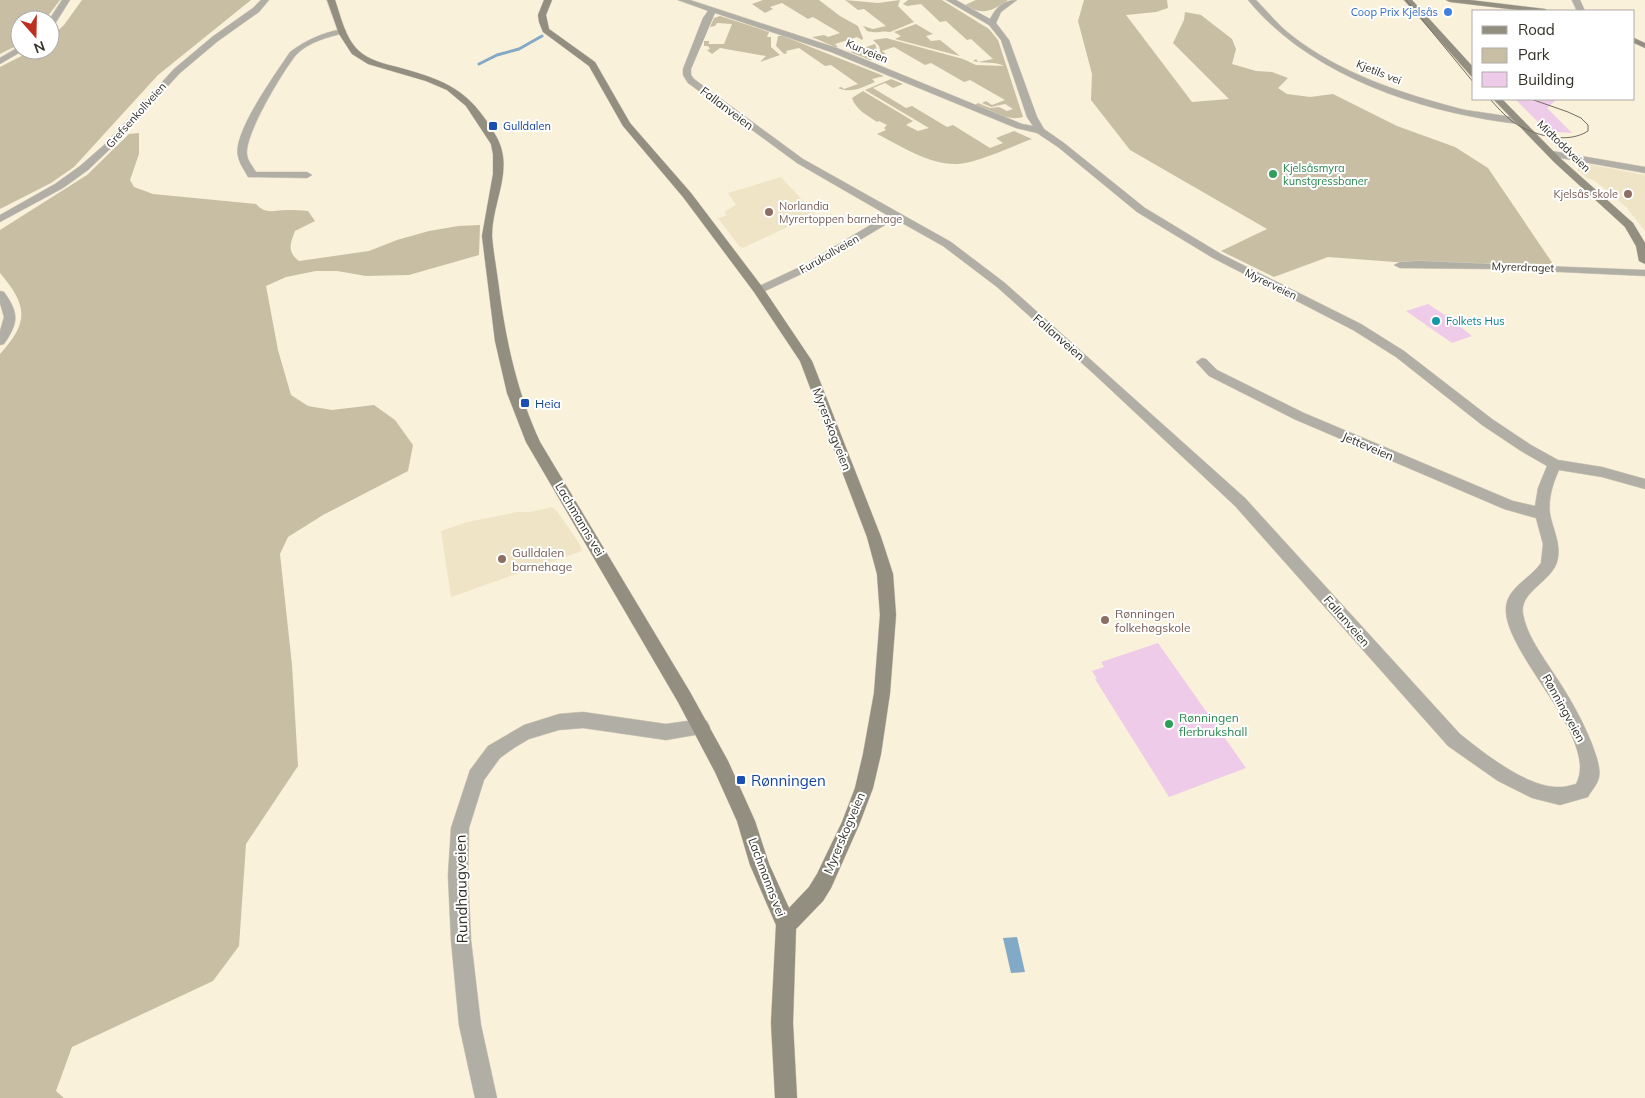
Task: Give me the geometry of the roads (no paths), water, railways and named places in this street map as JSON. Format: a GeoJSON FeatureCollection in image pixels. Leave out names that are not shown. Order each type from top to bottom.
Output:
{"type":"FeatureCollection","features":[{"type":"Feature","properties":{"kind":"street","name":"Grefsenkollveien"},"geometry":{"type":"LineString","coordinates":[[0,219],[59,186],[84,168],[107,147],[181,67],[215,39],[256,10],[265,0]]}},
{"type":"Feature","properties":{"kind":"street","name":"Lachmanns vei"},"geometry":{"type":"LineString","coordinates":[[331,0],[342,31],[351,47],[364,59],[381,66],[430,79],[457,92],[470,104],[493,138],[499,162],[489,212],[487,236],[504,362],[515,401],[533,442],[585,528],[700,728],[741,807],[760,865],[786,925],[782,1024],[786,1098]]}},
{"type":"Feature","properties":{"kind":"street","name":"Myrerskogveien"},"geometry":{"type":"LineString","coordinates":[[548,0],[542,13],[542,22],[546,30],[592,64],[626,124],[687,195],[759,290],[806,362],[874,537],[885,574],[888,615],[880,701],[872,754],[864,788],[850,825],[824,881],[816,894],[786,925]]}},
{"type":"Feature","properties":{"kind":"street","name":"Kurveien"},"geometry":{"type":"LineString","coordinates":[[682,0],[834,50],[1019,126],[1040,131]]}},
{"type":"Feature","properties":{"kind":"street"},"geometry":{"type":"LineString","coordinates":[[950,0],[992,23],[1006,40],[1032,117],[1040,131]]}},
{"type":"Feature","properties":{"kind":"street"},"geometry":{"type":"LineString","coordinates":[[992,23],[998,11],[1013,0]]}},
{"type":"Feature","properties":{"kind":"street","name":"Kjetils vei"},"geometry":{"type":"LineString","coordinates":[[1252,0],[1289,37],[1314,54],[1346,70],[1424,101],[1494,118],[1519,121]]}},
{"type":"Feature","properties":{"kind":"street"},"geometry":{"type":"LineString","coordinates":[[1408,0],[1472,72]]}},
{"type":"Feature","properties":{"kind":"street"},"geometry":{"type":"LineString","coordinates":[[1450,0],[1536,10]]}},
{"type":"Feature","properties":{"kind":"street","name":"Fallanveien"},"geometry":{"type":"LineString","coordinates":[[713,10],[707,18],[687,70],[687,76],[691,81],[800,162],[947,244],[1001,285],[1189,454],[1247,509],[1429,714]]}},
{"type":"Feature","properties":{"kind":"street"},"geometry":{"type":"LineString","coordinates":[[307,175],[252,174],[242,156],[243,141],[250,125],[293,54],[312,40],[342,31]]}},
{"type":"Feature","properties":{"kind":"street","name":"Midtoddveien"},"geometry":{"type":"LineString","coordinates":[[1498,100],[1557,160],[1629,225],[1641,246],[1645,261]]}},
{"type":"Feature","properties":{"kind":"street","name":"Myrerveien"},"geometry":{"type":"LineString","coordinates":[[1040,131],[1061,145],[1121,195],[1164,226],[1245,271],[1356,327],[1400,354],[1493,426],[1555,464],[1602,472],[1645,484]]}},
{"type":"Feature","properties":{"kind":"street"},"geometry":{"type":"LineString","coordinates":[[1552,154],[1645,170]]}},
{"type":"Feature","properties":{"kind":"street","name":"Furukollveien"},"geometry":{"type":"LineString","coordinates":[[759,290],[806,268],[896,214]]}},
{"type":"Feature","properties":{"kind":"street","name":"Myrerdraget"},"geometry":{"type":"LineString","coordinates":[[1400,265],[1499,266],[1645,273]]}},
{"type":"Feature","properties":{"kind":"street"},"geometry":{"type":"LineString","coordinates":[[0,294],[8,304],[10,317],[6,332],[0,340]]}},
{"type":"Feature","properties":{"kind":"street","name":"Jetteveien"},"geometry":{"type":"LineString","coordinates":[[1202,362],[1213,372],[1299,416],[1509,505],[1543,514]]}},
{"type":"Feature","properties":{"kind":"street","name":"Rønningveien"},"geometry":{"type":"LineString","coordinates":[[1429,714],[1454,740],[1471,754],[1526,786],[1557,796],[1568,796],[1583,790],[1589,784],[1592,774],[1582,739],[1526,643],[1514,607],[1516,599],[1548,565],[1551,542],[1543,514],[1549,476],[1555,464]]}},
{"type":"Feature","properties":{"kind":"street","name":"Rundhaugveien"},"geometry":{"type":"LineString","coordinates":[[486,1098],[470,1025],[461,940],[458,875],[460,828],[476,776],[494,752],[508,742],[524,733],[559,722],[583,720],[666,732],[700,728]]}},
{"type":"Feature","properties":{"kind":"water"},"geometry":{"type":"Polygon","coordinates":[[[1017,937],[1025,972],[1011,973],[1003,938],[1017,937]]]}},
{"type":"Feature","properties":{"kind":"waterway"},"geometry":{"type":"LineString","coordinates":[[479,64],[497,55],[519,49],[542,36]]}},
{"type":"Feature","properties":{"kind":"tram line"},"geometry":{"type":"LineString","coordinates":[[1406,0],[1472,81]]}},
{"type":"Feature","properties":{"kind":"tram line"},"geometry":{"type":"LineString","coordinates":[[1491,100],[1513,122],[1530,131],[1560,138],[1580,135],[1588,131],[1588,125],[1581,118],[1534,100]]}},
{"type":"Feature","properties":{"kind":"place","name":"Coop Prix Kjelsås"},"geometry":{"type":"Point","coordinates":[1448,12]}},
{"type":"Feature","properties":{"kind":"place","name":"Gulldalen"},"geometry":{"type":"Point","coordinates":[493,126]}},
{"type":"Feature","properties":{"kind":"place","name":"Kjelsåsmyra kunstgressbaner"},"geometry":{"type":"Point","coordinates":[1273,174]}},
{"type":"Feature","properties":{"kind":"place","name":"Kjelsås skole"},"geometry":{"type":"Point","coordinates":[1628,194]}},
{"type":"Feature","properties":{"kind":"place","name":"Norlandia Myrertoppen barnehage"},"geometry":{"type":"Point","coordinates":[769,212]}},
{"type":"Feature","properties":{"kind":"place","name":"Folkets Hus"},"geometry":{"type":"Point","coordinates":[1436,321]}},
{"type":"Feature","properties":{"kind":"place","name":"Heia"},"geometry":{"type":"Point","coordinates":[525,403]}},
{"type":"Feature","properties":{"kind":"place","name":"Gulldalen barnehage"},"geometry":{"type":"Point","coordinates":[502,559]}},
{"type":"Feature","properties":{"kind":"place","name":"Rønningen folkehøgskole"},"geometry":{"type":"Point","coordinates":[1105,620]}},
{"type":"Feature","properties":{"kind":"place","name":"Rønningen flerbrukshall"},"geometry":{"type":"Point","coordinates":[1169,724]}},
{"type":"Feature","properties":{"kind":"place","name":"Rønningen"},"geometry":{"type":"Point","coordinates":[741,780]}}]}
